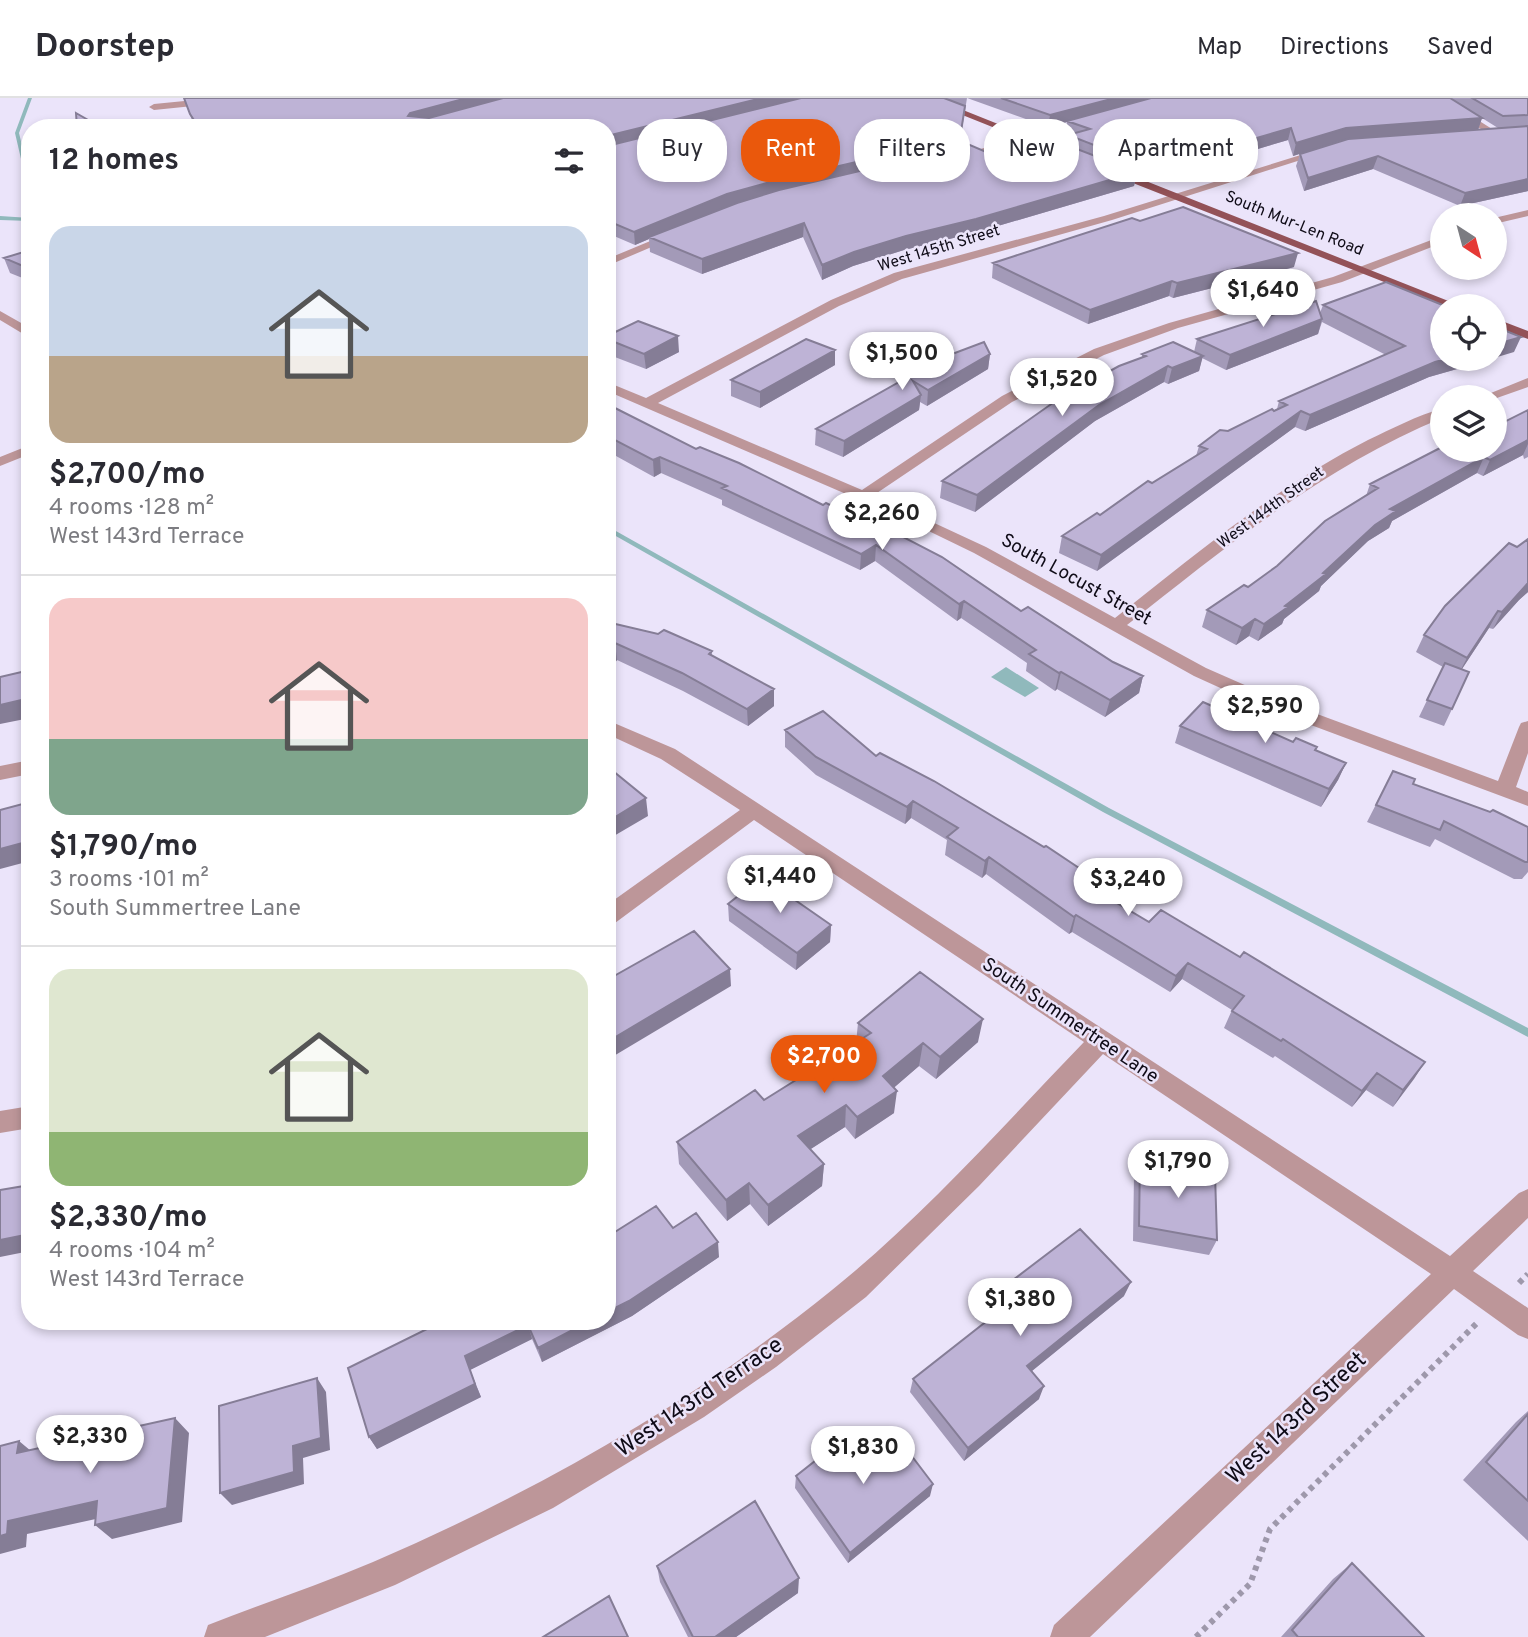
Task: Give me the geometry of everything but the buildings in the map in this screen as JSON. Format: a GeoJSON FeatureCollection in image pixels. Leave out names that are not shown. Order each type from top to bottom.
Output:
{"type":"FeatureCollection","features":[{"type":"Feature","properties":{"kind":"main road"},"geometry":{"type":"LineString","coordinates":[[925,98],[984,121]]}},
{"type":"Feature","properties":{"kind":"main road","name":"South Mur-Len Road"},"geometry":{"type":"LineString","coordinates":[[1139,182],[1430,296]]}},
{"type":"Feature","properties":{"kind":"main road"},"geometry":{"type":"LineString","coordinates":[[1507,326],[1528,335]]}},
{"type":"Feature","properties":{"kind":"street"},"geometry":{"type":"LineString","coordinates":[[154,107],[242,98]]}},
{"type":"Feature","properties":{"kind":"street"},"geometry":{"type":"LineString","coordinates":[[1437,98],[1500,134],[1481,135]]}},
{"type":"Feature","properties":{"kind":"street","name":"West 145th Street"},"geometry":{"type":"LineString","coordinates":[[647,403],[835,303],[898,276],[1178,197],[1335,148]]}},
{"type":"Feature","properties":{"kind":"street"},"geometry":{"type":"LineString","coordinates":[[1507,218],[1528,213]]}},
{"type":"Feature","properties":{"kind":"street"},"geometry":{"type":"LineString","coordinates":[[616,259],[682,231]]}},
{"type":"Feature","properties":{"kind":"street"},"geometry":{"type":"LineString","coordinates":[[863,496],[999,403],[1062,368],[1143,335],[1306,290],[1430,244]]}},
{"type":"Feature","properties":{"kind":"street"},"geometry":{"type":"LineString","coordinates":[[0,315],[21,328]]}},
{"type":"Feature","properties":{"kind":"street"},"geometry":{"type":"LineString","coordinates":[[1507,390],[1528,382]]}},
{"type":"Feature","properties":{"kind":"street","name":"South Locust Street"},"geometry":{"type":"LineString","coordinates":[[616,390],[863,496],[979,550],[1200,672],[1267,702],[1528,799]]}},
{"type":"Feature","properties":{"kind":"street","name":"West 144th Street"},"geometry":{"type":"LineString","coordinates":[[1115,626],[1278,500],[1308,480],[1371,444],[1430,418]]}},
{"type":"Feature","properties":{"kind":"street"},"geometry":{"type":"LineString","coordinates":[[0,462],[21,453]]}},
{"type":"Feature","properties":{"kind":"street"},"geometry":{"type":"LineString","coordinates":[[1505,789],[1528,727]]}},
{"type":"Feature","properties":{"kind":"street","name":"South Summertree Lane"},"geometry":{"type":"LineString","coordinates":[[616,730],[668,754],[754,810],[1498,1302],[1528,1325]]}},
{"type":"Feature","properties":{"kind":"street"},"geometry":{"type":"LineString","coordinates":[[0,773],[21,769]]}},
{"type":"Feature","properties":{"kind":"street"},"geometry":{"type":"LineString","coordinates":[[616,910],[754,810]]}},
{"type":"Feature","properties":{"kind":"street","name":"West 143rd Terrace"},"geometry":{"type":"LineString","coordinates":[[220,1637],[279,1617],[439,1549],[579,1477],[708,1398],[837,1303],[947,1203],[1100,1041]]}},
{"type":"Feature","properties":{"kind":"street"},"geometry":{"type":"LineString","coordinates":[[0,1122],[21,1118]]}},
{"type":"Feature","properties":{"kind":"street","name":"West 143rd Street"},"geometry":{"type":"LineString","coordinates":[[1080,1633],[1528,1201]]}},
{"type":"Feature","properties":{"kind":"path"},"geometry":{"type":"LineString","coordinates":[[1196,1637],[1250,1584],[1270,1530],[1528,1274]]}},
{"type":"Feature","properties":{"kind":"shaded area"},"geometry":{"type":"Polygon","coordinates":[[[1006,667],[1039,688],[1025,697],[991,677],[1006,667]]]}},
{"type":"Feature","properties":{"kind":"waterway"},"geometry":{"type":"LineString","coordinates":[[22,119],[30,98]]}},
{"type":"Feature","properties":{"kind":"waterway"},"geometry":{"type":"LineString","coordinates":[[21,122],[17,133],[21,150]]}},
{"type":"Feature","properties":{"kind":"waterway"},"geometry":{"type":"LineString","coordinates":[[0,218],[21,219]]}},
{"type":"Feature","properties":{"kind":"waterway"},"geometry":{"type":"LineString","coordinates":[[616,533],[1106,810],[1528,1033]]}}]}
